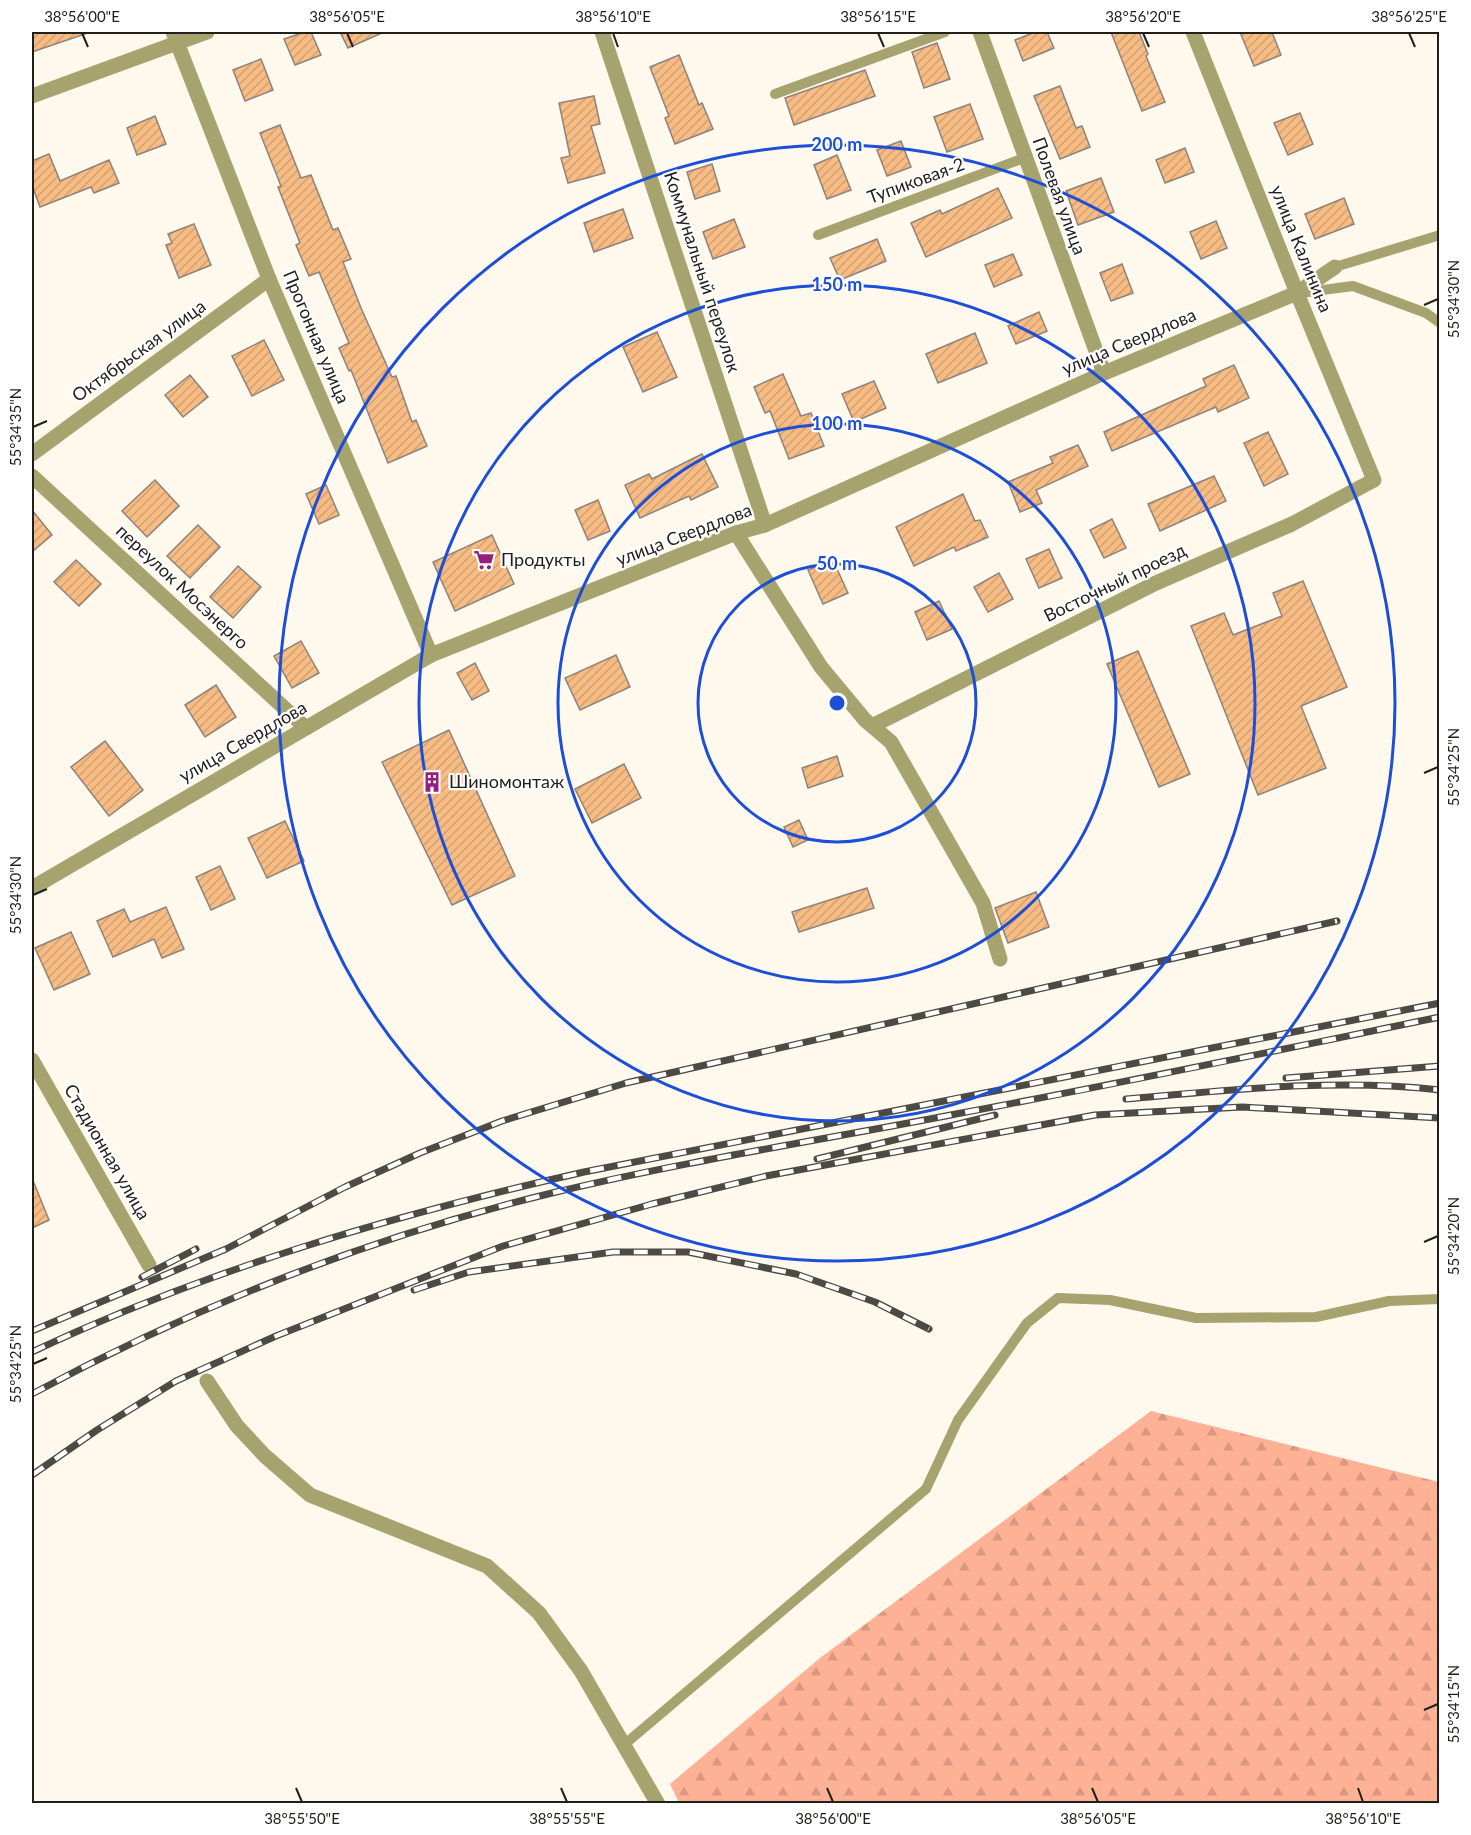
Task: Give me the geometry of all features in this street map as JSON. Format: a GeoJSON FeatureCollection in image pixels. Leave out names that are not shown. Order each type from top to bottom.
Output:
{"type":"FeatureCollection","features":[{"type":"Feature","properties":{"kind":"street"},"geometry":{"type":"LineString","coordinates":[[32,96],[175,37],[207,32]]}},
{"type":"Feature","properties":{"kind":"street","name":"Коммунальный переулок"},"geometry":{"type":"LineString","coordinates":[[602,32],[765,525]]}},
{"type":"Feature","properties":{"kind":"street","name":"Полевая улица"},"geometry":{"type":"LineString","coordinates":[[980,32],[1104,373]]}},
{"type":"Feature","properties":{"kind":"street","name":"улица Калинина"},"geometry":{"type":"LineString","coordinates":[[1194,32],[1374,480]]}},
{"type":"Feature","properties":{"kind":"street","name":"Прогонная улица"},"geometry":{"type":"LineString","coordinates":[[175,37],[269,279],[431,655]]}},
{"type":"Feature","properties":{"kind":"street","name":"улица Свердлова"},"geometry":{"type":"LineString","coordinates":[[32,888],[431,655],[736,533],[765,525],[1104,373],[1297,293],[1335,267]]}},
{"type":"Feature","properties":{"kind":"street","name":"Октябрьская улица"},"geometry":{"type":"LineString","coordinates":[[32,454],[269,279]]}},
{"type":"Feature","properties":{"kind":"street","name":"переулок Мосэнерго"},"geometry":{"type":"LineString","coordinates":[[32,476],[306,728]]}},
{"type":"Feature","properties":{"kind":"street","name":"Восточный проезд"},"geometry":{"type":"LineString","coordinates":[[874,725],[1156,583],[1292,524],[1374,480]]}},
{"type":"Feature","properties":{"kind":"street"},"geometry":{"type":"LineString","coordinates":[[736,533],[821,667],[865,720],[891,741],[983,903],[1000,959]]}},
{"type":"Feature","properties":{"kind":"street","name":"Стадионная улица"},"geometry":{"type":"LineString","coordinates":[[32,1060],[148,1265]]}},
{"type":"Feature","properties":{"kind":"street"},"geometry":{"type":"LineString","coordinates":[[207,1381],[237,1426],[265,1456],[310,1495],[487,1566],[539,1613],[581,1671],[658,1803]]}},
{"type":"Feature","properties":{"kind":"lane"},"geometry":{"type":"LineString","coordinates":[[775,94],[945,32]]}},
{"type":"Feature","properties":{"kind":"lane","name":"Тупиковая-2"},"geometry":{"type":"LineString","coordinates":[[818,235],[1024,158]]}},
{"type":"Feature","properties":{"kind":"lane"},"geometry":{"type":"LineString","coordinates":[[1335,267],[1440,235]]}},
{"type":"Feature","properties":{"kind":"lane"},"geometry":{"type":"LineString","coordinates":[[1297,293],[1353,286],[1426,312],[1440,323]]}},
{"type":"Feature","properties":{"kind":"lane"},"geometry":{"type":"LineString","coordinates":[[625,1744],[926,1489],[958,1420],[1027,1323],[1058,1298],[1110,1300],[1196,1318],[1316,1317],[1389,1301],[1440,1299]]}},
{"type":"Feature","properties":{"kind":"green space"},"geometry":{"type":"Polygon","coordinates":[[[1151,1411],[1439,1482],[1439,1803],[679,1803],[670,1784],[820,1658],[1151,1411]]]}},
{"type":"Feature","properties":{"kind":"building"},"geometry":{"type":"Polygon","coordinates":[[[32,32],[85,32],[85,34],[32,52],[32,32]]]}},
{"type":"Feature","properties":{"kind":"building"},"geometry":{"type":"Polygon","coordinates":[[[311,32],[321,55],[295,65],[284,39],[311,32]]]}},
{"type":"Feature","properties":{"kind":"building"},"geometry":{"type":"Polygon","coordinates":[[[340,32],[384,32],[348,48],[340,32]]]}},
{"type":"Feature","properties":{"kind":"building"},"geometry":{"type":"Polygon","coordinates":[[[1035,32],[1047,32],[1054,48],[1023,61],[1015,40],[1035,32]]]}},
{"type":"Feature","properties":{"kind":"building"},"geometry":{"type":"Polygon","coordinates":[[[1111,32],[1139,32],[1165,102],[1142,111],[1111,32]]]}},
{"type":"Feature","properties":{"kind":"building"},"geometry":{"type":"Polygon","coordinates":[[[1240,32],[1272,32],[1281,55],[1254,66],[1240,32]]]}},
{"type":"Feature","properties":{"kind":"building"},"geometry":{"type":"Polygon","coordinates":[[[937,43],[950,79],[924,88],[912,52],[937,43]]]}},
{"type":"Feature","properties":{"kind":"building"},"geometry":{"type":"Polygon","coordinates":[[[679,55],[699,105],[702,103],[713,129],[675,144],[665,118],[669,116],[650,67],[679,55]]]}},
{"type":"Feature","properties":{"kind":"building"},"geometry":{"type":"Polygon","coordinates":[[[261,59],[273,90],[245,101],[233,70],[261,59]]]}},
{"type":"Feature","properties":{"kind":"building"},"geometry":{"type":"Polygon","coordinates":[[[865,70],[875,96],[794,125],[785,98],[865,70]]]}},
{"type":"Feature","properties":{"kind":"building"},"geometry":{"type":"Polygon","coordinates":[[[1060,86],[1076,128],[1082,126],[1090,147],[1060,159],[1034,96],[1060,86]]]}},
{"type":"Feature","properties":{"kind":"building"},"geometry":{"type":"Polygon","coordinates":[[[594,96],[600,124],[591,126],[605,173],[568,183],[561,158],[570,156],[559,103],[594,96]]]}},
{"type":"Feature","properties":{"kind":"building"},"geometry":{"type":"Polygon","coordinates":[[[970,104],[983,139],[947,152],[934,117],[970,104]]]}},
{"type":"Feature","properties":{"kind":"building"},"geometry":{"type":"Polygon","coordinates":[[[1300,113],[1313,144],[1288,155],[1274,123],[1300,113]]]}},
{"type":"Feature","properties":{"kind":"building"},"geometry":{"type":"Polygon","coordinates":[[[155,116],[166,144],[137,155],[127,128],[155,116]]]}},
{"type":"Feature","properties":{"kind":"building"},"geometry":{"type":"Polygon","coordinates":[[[280,125],[301,178],[311,175],[333,230],[338,228],[351,259],[343,262],[361,308],[392,377],[396,376],[412,422],[416,420],[427,446],[388,463],[351,370],[349,371],[339,348],[349,343],[319,272],[309,276],[296,245],[300,243],[278,187],[281,186],[260,133],[280,125]]]}},
{"type":"Feature","properties":{"kind":"building"},"geometry":{"type":"Polygon","coordinates":[[[901,141],[911,167],[887,176],[877,150],[901,141]]]}},
{"type":"Feature","properties":{"kind":"building"},"geometry":{"type":"Polygon","coordinates":[[[1185,148],[1194,172],[1165,183],[1156,160],[1185,148]]]}},
{"type":"Feature","properties":{"kind":"building"},"geometry":{"type":"Polygon","coordinates":[[[49,154],[60,181],[109,160],[119,183],[94,193],[91,187],[40,207],[32,185],[32,161],[49,154]]]}},
{"type":"Feature","properties":{"kind":"building"},"geometry":{"type":"Polygon","coordinates":[[[837,155],[851,190],[827,199],[814,165],[837,155]]]}},
{"type":"Feature","properties":{"kind":"building"},"geometry":{"type":"Polygon","coordinates":[[[712,164],[720,191],[695,199],[687,172],[712,164]]]}},
{"type":"Feature","properties":{"kind":"building"},"geometry":{"type":"Polygon","coordinates":[[[1101,178],[1114,212],[1078,225],[1066,191],[1101,178]]]}},
{"type":"Feature","properties":{"kind":"building"},"geometry":{"type":"Polygon","coordinates":[[[998,188],[1012,218],[926,257],[911,223],[940,210],[942,214],[998,188]]]}},
{"type":"Feature","properties":{"kind":"building"},"geometry":{"type":"Polygon","coordinates":[[[1344,198],[1354,224],[1315,239],[1305,214],[1344,198]]]}},
{"type":"Feature","properties":{"kind":"building"},"geometry":{"type":"Polygon","coordinates":[[[623,209],[633,238],[594,252],[584,223],[623,209]]]}},
{"type":"Feature","properties":{"kind":"building"},"geometry":{"type":"Polygon","coordinates":[[[734,219],[745,247],[713,259],[703,232],[734,219]]]}},
{"type":"Feature","properties":{"kind":"building"},"geometry":{"type":"Polygon","coordinates":[[[1216,221],[1227,248],[1201,259],[1190,232],[1216,221]]]}},
{"type":"Feature","properties":{"kind":"building"},"geometry":{"type":"Polygon","coordinates":[[[194,224],[211,265],[179,278],[166,245],[172,243],[168,234],[194,224]]]}},
{"type":"Feature","properties":{"kind":"building"},"geometry":{"type":"Polygon","coordinates":[[[877,239],[886,261],[840,280],[830,258],[877,239]]]}},
{"type":"Feature","properties":{"kind":"building"},"geometry":{"type":"Polygon","coordinates":[[[1013,254],[1022,275],[994,287],[985,265],[1013,254]]]}},
{"type":"Feature","properties":{"kind":"building"},"geometry":{"type":"Polygon","coordinates":[[[1122,264],[1133,293],[1111,301],[1100,273],[1122,264]]]}},
{"type":"Feature","properties":{"kind":"building"},"geometry":{"type":"Polygon","coordinates":[[[1039,312],[1047,331],[1016,344],[1008,326],[1039,312]]]}},
{"type":"Feature","properties":{"kind":"building"},"geometry":{"type":"Polygon","coordinates":[[[657,332],[677,377],[643,392],[623,347],[657,332]]]}},
{"type":"Feature","properties":{"kind":"building"},"geometry":{"type":"Polygon","coordinates":[[[975,333],[987,363],[938,383],[926,354],[975,333]]]}},
{"type":"Feature","properties":{"kind":"building"},"geometry":{"type":"Polygon","coordinates":[[[264,340],[284,380],[252,396],[232,356],[264,340]]]}},
{"type":"Feature","properties":{"kind":"building"},"geometry":{"type":"Polygon","coordinates":[[[1234,365],[1249,398],[1218,412],[1216,407],[1112,451],[1104,432],[1206,386],[1203,379],[1234,365]]]}},
{"type":"Feature","properties":{"kind":"building"},"geometry":{"type":"Polygon","coordinates":[[[783,374],[801,416],[811,413],[824,446],[789,459],[770,411],[765,413],[754,387],[783,374]]]}},
{"type":"Feature","properties":{"kind":"building"},"geometry":{"type":"Polygon","coordinates":[[[190,375],[208,397],[183,417],[165,395],[190,375]]]}},
{"type":"Feature","properties":{"kind":"building"},"geometry":{"type":"Polygon","coordinates":[[[874,381],[886,408],[854,422],[842,394],[874,381]]]}},
{"type":"Feature","properties":{"kind":"building"},"geometry":{"type":"Polygon","coordinates":[[[1268,432],[1288,474],[1264,486],[1244,443],[1268,432]]]}},
{"type":"Feature","properties":{"kind":"building"},"geometry":{"type":"Polygon","coordinates":[[[1078,445],[1088,466],[1036,490],[1042,503],[1020,512],[1008,482],[1053,463],[1050,457],[1078,445]]]}},
{"type":"Feature","properties":{"kind":"building"},"geometry":{"type":"Polygon","coordinates":[[[702,454],[718,487],[691,500],[689,496],[640,518],[625,485],[649,474],[652,479],[702,454]]]}},
{"type":"Feature","properties":{"kind":"building"},"geometry":{"type":"Polygon","coordinates":[[[1214,476],[1226,501],[1160,531],[1148,504],[1214,476]]]}},
{"type":"Feature","properties":{"kind":"building"},"geometry":{"type":"Polygon","coordinates":[[[155,480],[179,506],[147,537],[122,511],[155,480]]]}},
{"type":"Feature","properties":{"kind":"building"},"geometry":{"type":"Polygon","coordinates":[[[326,485],[339,515],[319,524],[306,494],[326,485]]]}},
{"type":"Feature","properties":{"kind":"building"},"geometry":{"type":"Polygon","coordinates":[[[963,494],[975,521],[980,520],[988,537],[956,551],[954,547],[914,566],[896,527],[963,494]]]}},
{"type":"Feature","properties":{"kind":"building"},"geometry":{"type":"Polygon","coordinates":[[[598,500],[610,531],[588,540],[575,510],[598,500]]]}},
{"type":"Feature","properties":{"kind":"building"},"geometry":{"type":"Polygon","coordinates":[[[32,510],[52,535],[32,552],[32,510]]]}},
{"type":"Feature","properties":{"kind":"building"},"geometry":{"type":"Polygon","coordinates":[[[1112,519],[1126,548],[1104,558],[1090,530],[1112,519]]]}},
{"type":"Feature","properties":{"kind":"building"},"geometry":{"type":"Polygon","coordinates":[[[198,525],[220,547],[190,578],[167,556],[198,525]]]}},
{"type":"Feature","properties":{"kind":"building"},"geometry":{"type":"Polygon","coordinates":[[[492,535],[514,584],[455,611],[433,562],[492,535]]]}},
{"type":"Feature","properties":{"kind":"building"},"geometry":{"type":"Polygon","coordinates":[[[1049,549],[1062,578],[1039,588],[1026,559],[1049,549]]]}},
{"type":"Feature","properties":{"kind":"building"},"geometry":{"type":"Polygon","coordinates":[[[76,560],[101,584],[79,606],[54,582],[76,560]]]}},
{"type":"Feature","properties":{"kind":"building"},"geometry":{"type":"Polygon","coordinates":[[[833,560],[848,593],[823,604],[808,570],[833,560]]]}},
{"type":"Feature","properties":{"kind":"building"},"geometry":{"type":"Polygon","coordinates":[[[238,566],[261,587],[233,618],[210,597],[238,566]]]}},
{"type":"Feature","properties":{"kind":"building"},"geometry":{"type":"Polygon","coordinates":[[[999,573],[1013,599],[988,612],[974,587],[999,573]]]}},
{"type":"Feature","properties":{"kind":"building"},"geometry":{"type":"Polygon","coordinates":[[[1303,581],[1347,687],[1301,706],[1326,768],[1258,795],[1191,626],[1224,613],[1233,635],[1282,616],[1273,593],[1303,581]]]}},
{"type":"Feature","properties":{"kind":"building"},"geometry":{"type":"Polygon","coordinates":[[[939,601],[952,629],[927,640],[915,612],[939,601]]]}},
{"type":"Feature","properties":{"kind":"building"},"geometry":{"type":"Polygon","coordinates":[[[301,641],[319,673],[292,688],[274,656],[301,641]]]}},
{"type":"Feature","properties":{"kind":"building"},"geometry":{"type":"Polygon","coordinates":[[[1138,651],[1190,774],[1159,787],[1107,664],[1138,651]]]}},
{"type":"Feature","properties":{"kind":"building"},"geometry":{"type":"Polygon","coordinates":[[[616,655],[630,687],[580,710],[565,678],[616,655]]]}},
{"type":"Feature","properties":{"kind":"building"},"geometry":{"type":"Polygon","coordinates":[[[475,663],[489,691],[472,700],[457,673],[475,663]]]}},
{"type":"Feature","properties":{"kind":"building"},"geometry":{"type":"Polygon","coordinates":[[[216,685],[236,717],[205,737],[185,705],[216,685]]]}},
{"type":"Feature","properties":{"kind":"building"},"geometry":{"type":"Polygon","coordinates":[[[449,730],[515,876],[452,905],[382,762],[449,730]]]}},
{"type":"Feature","properties":{"kind":"building"},"geometry":{"type":"Polygon","coordinates":[[[105,741],[143,790],[109,816],[71,767],[105,741]]]}},
{"type":"Feature","properties":{"kind":"building"},"geometry":{"type":"Polygon","coordinates":[[[837,756],[843,776],[808,788],[802,768],[837,756]]]}},
{"type":"Feature","properties":{"kind":"building"},"geometry":{"type":"Polygon","coordinates":[[[624,764],[641,798],[592,823],[575,789],[624,764]]]}},
{"type":"Feature","properties":{"kind":"building"},"geometry":{"type":"Polygon","coordinates":[[[799,820],[808,840],[793,847],[784,827],[799,820]]]}},
{"type":"Feature","properties":{"kind":"building"},"geometry":{"type":"Polygon","coordinates":[[[285,821],[304,861],[267,878],[248,838],[285,821]]]}},
{"type":"Feature","properties":{"kind":"building"},"geometry":{"type":"Polygon","coordinates":[[[220,866],[235,899],[211,910],[196,877],[220,866]]]}},
{"type":"Feature","properties":{"kind":"building"},"geometry":{"type":"Polygon","coordinates":[[[867,888],[874,908],[799,932],[792,912],[867,888]]]}},
{"type":"Feature","properties":{"kind":"building"},"geometry":{"type":"Polygon","coordinates":[[[1036,892],[1049,927],[1008,943],[995,908],[1036,892]]]}},
{"type":"Feature","properties":{"kind":"building"},"geometry":{"type":"Polygon","coordinates":[[[166,907],[184,949],[162,958],[154,939],[113,957],[97,921],[124,909],[130,922],[166,907]]]}},
{"type":"Feature","properties":{"kind":"building"},"geometry":{"type":"Polygon","coordinates":[[[71,932],[90,974],[54,990],[35,948],[71,932]]]}},
{"type":"Feature","properties":{"kind":"building"},"geometry":{"type":"Polygon","coordinates":[[[32,1178],[49,1220],[32,1228],[32,1178]]]}},
{"type":"Feature","properties":{"kind":"railway"},"geometry":{"type":"LineString","coordinates":[[32,1331],[226,1249],[345,1187],[420,1153],[502,1121],[626,1083],[1337,921]]}},
{"type":"Feature","properties":{"kind":"railway"},"geometry":{"type":"LineString","coordinates":[[32,1352],[98,1322],[234,1270],[372,1226],[513,1189],[584,1172],[1440,1003]]}},
{"type":"Feature","properties":{"kind":"railway"},"geometry":{"type":"LineString","coordinates":[[32,1394],[157,1332],[285,1277],[417,1231],[484,1211],[652,1171],[1077,1091],[1440,1017]]}},
{"type":"Feature","properties":{"kind":"railway"},"geometry":{"type":"LineString","coordinates":[[1286,1078],[1440,1066]]}},
{"type":"Feature","properties":{"kind":"railway"},"geometry":{"type":"LineString","coordinates":[[1126,1099],[1322,1085],[1440,1090]]}},
{"type":"Feature","properties":{"kind":"railway"},"geometry":{"type":"LineString","coordinates":[[32,1475],[97,1430],[176,1381],[276,1336],[503,1246],[652,1204],[766,1176],[1095,1115],[1242,1107],[1440,1118]]}},
{"type":"Feature","properties":{"kind":"railway"},"geometry":{"type":"LineString","coordinates":[[817,1159],[995,1115]]}},
{"type":"Feature","properties":{"kind":"railway"},"geometry":{"type":"LineString","coordinates":[[142,1277],[196,1249]]}},
{"type":"Feature","properties":{"kind":"railway"},"geometry":{"type":"LineString","coordinates":[[414,1290],[469,1272],[613,1252],[688,1252],[796,1274],[875,1302],[929,1329]]}},
{"type":"Feature","properties":{"kind":"place","name":"Продукты"},"geometry":{"type":"Point","coordinates":[484,560]}},
{"type":"Feature","properties":{"kind":"place","name":"Шиномонтаж"},"geometry":{"type":"Point","coordinates":[432,782]}}]}
